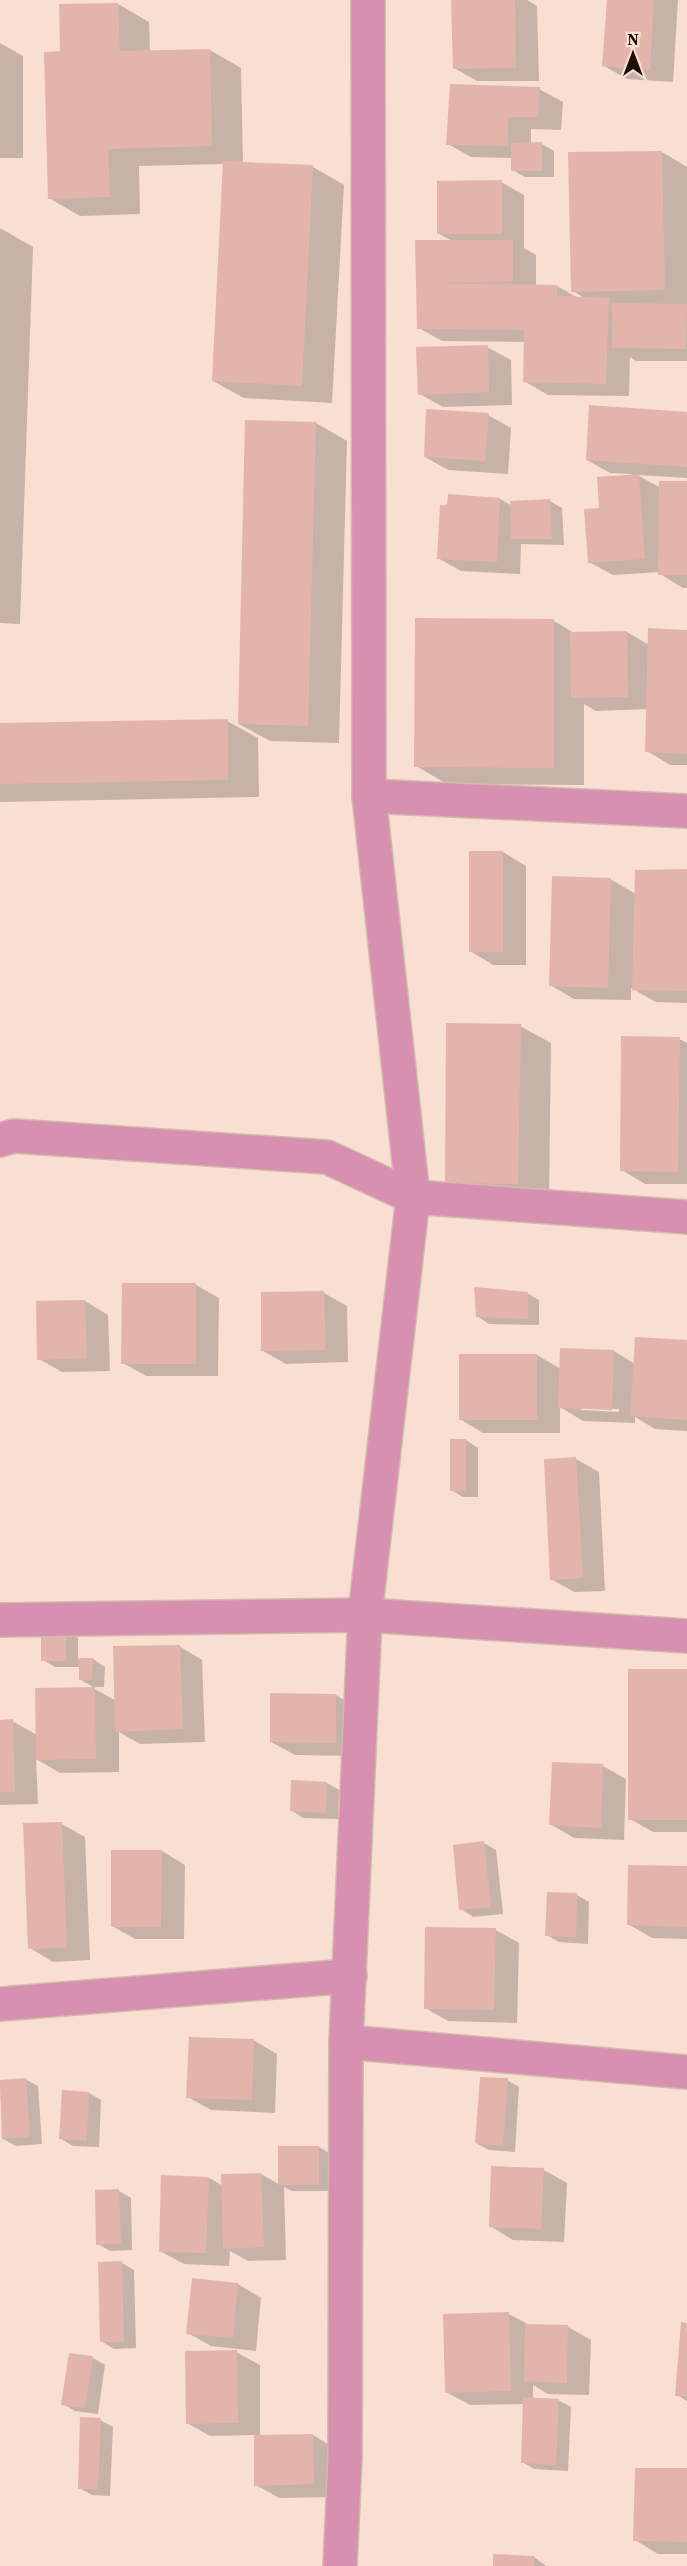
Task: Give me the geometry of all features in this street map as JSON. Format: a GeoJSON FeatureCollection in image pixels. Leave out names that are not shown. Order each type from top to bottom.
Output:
{"type":"FeatureCollection","features":[{"type":"Feature","properties":{"kind":"street"},"geometry":{"type":"LineString","coordinates":[[340,2566],[345,2458],[346,2042],[365,1615],[413,1197],[369,796],[368,0]]}},
{"type":"Feature","properties":{"kind":"street"},"geometry":{"type":"LineString","coordinates":[[369,796],[687,811]]}},
{"type":"Feature","properties":{"kind":"street"},"geometry":{"type":"LineString","coordinates":[[0,1140],[14,1136],[327,1157],[413,1197],[687,1217]]}},
{"type":"Feature","properties":{"kind":"street"},"geometry":{"type":"LineString","coordinates":[[0,1620],[365,1615],[687,1636]]}},
{"type":"Feature","properties":{"kind":"street"},"geometry":{"type":"LineString","coordinates":[[0,2004],[350,1976]]}},
{"type":"Feature","properties":{"kind":"street"},"geometry":{"type":"LineString","coordinates":[[346,2042],[687,2072]]}},
{"type":"Feature","properties":{"kind":"building"},"geometry":{"type":"Polygon","coordinates":[[[451,0],[515,0],[516,68],[453,69],[451,0]]]}},
{"type":"Feature","properties":{"kind":"building"},"geometry":{"type":"Polygon","coordinates":[[[607,0],[654,0],[650,70],[602,66],[607,0]]]}},
{"type":"Feature","properties":{"kind":"building"},"geometry":{"type":"Polygon","coordinates":[[[118,3],[120,51],[210,49],[212,146],[108,149],[110,197],[48,199],[44,52],[60,51],[59,4],[118,3]]]}},
{"type":"Feature","properties":{"kind":"building"},"geometry":{"type":"Polygon","coordinates":[[[450,84],[540,87],[538,117],[508,117],[508,146],[446,145],[450,84]]]}},
{"type":"Feature","properties":{"kind":"building"},"geometry":{"type":"Polygon","coordinates":[[[542,142],[542,171],[511,171],[511,143],[542,142]]]}},
{"type":"Feature","properties":{"kind":"building"},"geometry":{"type":"Polygon","coordinates":[[[662,151],[665,290],[571,292],[568,152],[662,151]]]}},
{"type":"Feature","properties":{"kind":"building"},"geometry":{"type":"Polygon","coordinates":[[[223,161],[313,165],[302,386],[212,381],[223,161]]]}},
{"type":"Feature","properties":{"kind":"building"},"geometry":{"type":"Polygon","coordinates":[[[502,180],[502,234],[437,234],[437,181],[502,180]]]}},
{"type":"Feature","properties":{"kind":"building"},"geometry":{"type":"Polygon","coordinates":[[[415,240],[513,240],[513,281],[436,283],[557,285],[557,296],[609,298],[606,384],[523,382],[524,330],[417,329],[415,240]]]}},
{"type":"Feature","properties":{"kind":"building"},"geometry":{"type":"Polygon","coordinates":[[[612,303],[687,304],[686,349],[612,348],[612,303]]]}},
{"type":"Feature","properties":{"kind":"building"},"geometry":{"type":"Polygon","coordinates":[[[488,345],[489,392],[418,395],[416,347],[488,345]]]}},
{"type":"Feature","properties":{"kind":"building"},"geometry":{"type":"Polygon","coordinates":[[[589,405],[687,412],[687,467],[586,460],[589,405]]]}},
{"type":"Feature","properties":{"kind":"building"},"geometry":{"type":"Polygon","coordinates":[[[426,409],[489,413],[485,461],[424,457],[426,409]]]}},
{"type":"Feature","properties":{"kind":"building"},"geometry":{"type":"Polygon","coordinates":[[[245,420],[316,422],[308,726],[238,724],[245,420]]]}},
{"type":"Feature","properties":{"kind":"building"},"geometry":{"type":"Polygon","coordinates":[[[639,474],[645,559],[588,563],[584,509],[599,508],[597,477],[639,474]]]}},
{"type":"Feature","properties":{"kind":"building"},"geometry":{"type":"Polygon","coordinates":[[[659,481],[687,481],[687,575],[658,575],[659,481]]]}},
{"type":"Feature","properties":{"kind":"building"},"geometry":{"type":"Polygon","coordinates":[[[448,494],[500,498],[497,562],[437,559],[440,505],[447,505],[448,494]]]}},
{"type":"Feature","properties":{"kind":"building"},"geometry":{"type":"Polygon","coordinates":[[[550,499],[552,539],[511,539],[510,501],[550,499]]]}},
{"type":"Feature","properties":{"kind":"building"},"geometry":{"type":"Polygon","coordinates":[[[415,618],[554,619],[554,768],[414,767],[415,618]]]}},
{"type":"Feature","properties":{"kind":"building"},"geometry":{"type":"Polygon","coordinates":[[[648,628],[687,630],[687,754],[645,752],[648,628]]]}},
{"type":"Feature","properties":{"kind":"building"},"geometry":{"type":"Polygon","coordinates":[[[627,631],[628,697],[571,698],[570,632],[627,631]]]}},
{"type":"Feature","properties":{"kind":"building"},"geometry":{"type":"Polygon","coordinates":[[[228,719],[228,780],[0,784],[0,723],[228,719]]]}},
{"type":"Feature","properties":{"kind":"building"},"geometry":{"type":"Polygon","coordinates":[[[469,851],[503,851],[503,952],[469,952],[469,851]]]}},
{"type":"Feature","properties":{"kind":"building"},"geometry":{"type":"Polygon","coordinates":[[[687,869],[687,991],[632,990],[635,870],[687,869]]]}},
{"type":"Feature","properties":{"kind":"building"},"geometry":{"type":"Polygon","coordinates":[[[552,876],[611,878],[608,988],[549,986],[552,876]]]}},
{"type":"Feature","properties":{"kind":"building"},"geometry":{"type":"Polygon","coordinates":[[[446,1023],[521,1024],[518,1184],[445,1183],[446,1023]]]}},
{"type":"Feature","properties":{"kind":"building"},"geometry":{"type":"Polygon","coordinates":[[[621,1036],[680,1037],[678,1172],[620,1171],[621,1036]]]}},
{"type":"Feature","properties":{"kind":"building"},"geometry":{"type":"Polygon","coordinates":[[[122,1283],[196,1283],[196,1364],[121,1364],[122,1283]]]}},
{"type":"Feature","properties":{"kind":"building"},"geometry":{"type":"Polygon","coordinates":[[[474,1287],[528,1292],[528,1319],[476,1317],[474,1287]]]}},
{"type":"Feature","properties":{"kind":"building"},"geometry":{"type":"Polygon","coordinates":[[[324,1291],[326,1350],[261,1351],[261,1292],[324,1291]]]}},
{"type":"Feature","properties":{"kind":"building"},"geometry":{"type":"Polygon","coordinates":[[[85,1300],[87,1358],[37,1360],[36,1301],[85,1300]]]}},
{"type":"Feature","properties":{"kind":"building"},"geometry":{"type":"Polygon","coordinates":[[[635,1337],[687,1340],[687,1420],[630,1416],[635,1337]]]}},
{"type":"Feature","properties":{"kind":"building"},"geometry":{"type":"Polygon","coordinates":[[[560,1348],[614,1350],[612,1410],[558,1408],[560,1348]]]}},
{"type":"Feature","properties":{"kind":"building"},"geometry":{"type":"Polygon","coordinates":[[[459,1354],[537,1354],[537,1420],[459,1420],[459,1354]]]}},
{"type":"Feature","properties":{"kind":"building"},"geometry":{"type":"Polygon","coordinates":[[[450,1439],[466,1439],[466,1491],[450,1491],[450,1439]]]}},
{"type":"Feature","properties":{"kind":"building"},"geometry":{"type":"Polygon","coordinates":[[[576,1457],[583,1578],[550,1580],[544,1459],[576,1457]]]}},
{"type":"Feature","properties":{"kind":"building"},"geometry":{"type":"Polygon","coordinates":[[[41,1629],[66,1629],[66,1661],[41,1661],[41,1629]]]}},
{"type":"Feature","properties":{"kind":"building"},"geometry":{"type":"Polygon","coordinates":[[[180,1645],[183,1729],[115,1732],[113,1646],[180,1645]]]}},
{"type":"Feature","properties":{"kind":"building"},"geometry":{"type":"Polygon","coordinates":[[[79,1658],[93,1658],[92,1680],[79,1680],[79,1658]]]}},
{"type":"Feature","properties":{"kind":"building"},"geometry":{"type":"Polygon","coordinates":[[[628,1669],[687,1669],[687,1820],[628,1820],[628,1669]]]}},
{"type":"Feature","properties":{"kind":"building"},"geometry":{"type":"Polygon","coordinates":[[[95,1687],[96,1759],[36,1760],[35,1688],[95,1687]]]}},
{"type":"Feature","properties":{"kind":"building"},"geometry":{"type":"Polygon","coordinates":[[[270,1693],[336,1694],[336,1743],[270,1742],[270,1693]]]}},
{"type":"Feature","properties":{"kind":"building"},"geometry":{"type":"Polygon","coordinates":[[[13,1719],[15,1792],[0,1792],[0,1720],[13,1719]]]}},
{"type":"Feature","properties":{"kind":"building"},"geometry":{"type":"Polygon","coordinates":[[[552,1762],[603,1764],[601,1828],[549,1825],[552,1762]]]}},
{"type":"Feature","properties":{"kind":"building"},"geometry":{"type":"Polygon","coordinates":[[[291,1780],[327,1782],[326,1813],[290,1811],[291,1780]]]}},
{"type":"Feature","properties":{"kind":"building"},"geometry":{"type":"Polygon","coordinates":[[[62,1822],[67,1948],[28,1949],[23,1823],[62,1822]]]}},
{"type":"Feature","properties":{"kind":"building"},"geometry":{"type":"Polygon","coordinates":[[[484,1841],[491,1907],[459,1910],[453,1845],[484,1841]]]}},
{"type":"Feature","properties":{"kind":"building"},"geometry":{"type":"Polygon","coordinates":[[[111,1850],[162,1850],[161,1927],[111,1927],[111,1850]]]}},
{"type":"Feature","properties":{"kind":"building"},"geometry":{"type":"Polygon","coordinates":[[[628,1865],[687,1866],[687,1927],[627,1925],[628,1865]]]}},
{"type":"Feature","properties":{"kind":"building"},"geometry":{"type":"Polygon","coordinates":[[[547,1892],[577,1893],[576,1937],[545,1936],[547,1892]]]}},
{"type":"Feature","properties":{"kind":"building"},"geometry":{"type":"Polygon","coordinates":[[[425,1927],[496,1928],[494,2010],[424,2009],[425,1927]]]}},
{"type":"Feature","properties":{"kind":"building"},"geometry":{"type":"Polygon","coordinates":[[[189,2037],[254,2039],[252,2100],[186,2098],[189,2037]]]}},
{"type":"Feature","properties":{"kind":"building"},"geometry":{"type":"Polygon","coordinates":[[[480,2077],[508,2078],[503,2146],[475,2143],[480,2077]]]}},
{"type":"Feature","properties":{"kind":"building"},"geometry":{"type":"Polygon","coordinates":[[[26,2078],[30,2137],[2,2139],[0,2080],[26,2078]]]}},
{"type":"Feature","properties":{"kind":"building"},"geometry":{"type":"Polygon","coordinates":[[[62,2090],[89,2092],[87,2141],[59,2139],[62,2090]]]}},
{"type":"Feature","properties":{"kind":"building"},"geometry":{"type":"Polygon","coordinates":[[[278,2146],[319,2146],[319,2185],[278,2185],[278,2146]]]}},
{"type":"Feature","properties":{"kind":"building"},"geometry":{"type":"Polygon","coordinates":[[[491,2166],[544,2168],[541,2229],[489,2227],[491,2166]]]}},
{"type":"Feature","properties":{"kind":"building"},"geometry":{"type":"Polygon","coordinates":[[[261,2173],[264,2247],[223,2249],[221,2174],[261,2173]]]}},
{"type":"Feature","properties":{"kind":"building"},"geometry":{"type":"Polygon","coordinates":[[[161,2175],[209,2177],[206,2253],[159,2252],[161,2175]]]}},
{"type":"Feature","properties":{"kind":"building"},"geometry":{"type":"Polygon","coordinates":[[[119,2189],[121,2244],[96,2245],[95,2190],[119,2189]]]}},
{"type":"Feature","properties":{"kind":"building"},"geometry":{"type":"Polygon","coordinates":[[[122,2261],[124,2342],[100,2342],[98,2262],[122,2261]]]}},
{"type":"Feature","properties":{"kind":"building"},"geometry":{"type":"Polygon","coordinates":[[[192,2278],[238,2283],[233,2338],[186,2334],[192,2278]]]}},
{"type":"Feature","properties":{"kind":"building"},"geometry":{"type":"Polygon","coordinates":[[[509,2312],[511,2391],[445,2393],[443,2314],[509,2312]]]}},
{"type":"Feature","properties":{"kind":"building"},"geometry":{"type":"Polygon","coordinates":[[[681,2322],[687,2323],[687,2396],[675,2396],[681,2322]]]}},
{"type":"Feature","properties":{"kind":"building"},"geometry":{"type":"Polygon","coordinates":[[[525,2324],[568,2325],[567,2383],[524,2381],[525,2324]]]}},
{"type":"Feature","properties":{"kind":"building"},"geometry":{"type":"Polygon","coordinates":[[[237,2350],[238,2423],[186,2424],[185,2351],[237,2350]]]}},
{"type":"Feature","properties":{"kind":"building"},"geometry":{"type":"Polygon","coordinates":[[[69,2353],[93,2356],[85,2408],[61,2405],[69,2353]]]}},
{"type":"Feature","properties":{"kind":"building"},"geometry":{"type":"Polygon","coordinates":[[[523,2397],[559,2399],[556,2465],[521,2463],[523,2397]]]}},
{"type":"Feature","properties":{"kind":"building"},"geometry":{"type":"Polygon","coordinates":[[[80,2417],[101,2418],[98,2489],[78,2489],[80,2417]]]}},
{"type":"Feature","properties":{"kind":"building"},"geometry":{"type":"Polygon","coordinates":[[[313,2434],[314,2484],[254,2486],[254,2435],[313,2434]]]}},
{"type":"Feature","properties":{"kind":"building"},"geometry":{"type":"Polygon","coordinates":[[[635,2468],[687,2468],[687,2542],[633,2541],[635,2468]]]}},
{"type":"Feature","properties":{"kind":"building"},"geometry":{"type":"Polygon","coordinates":[[[493,2554],[534,2556],[534,2566],[493,2566],[493,2554]]]}}]}
